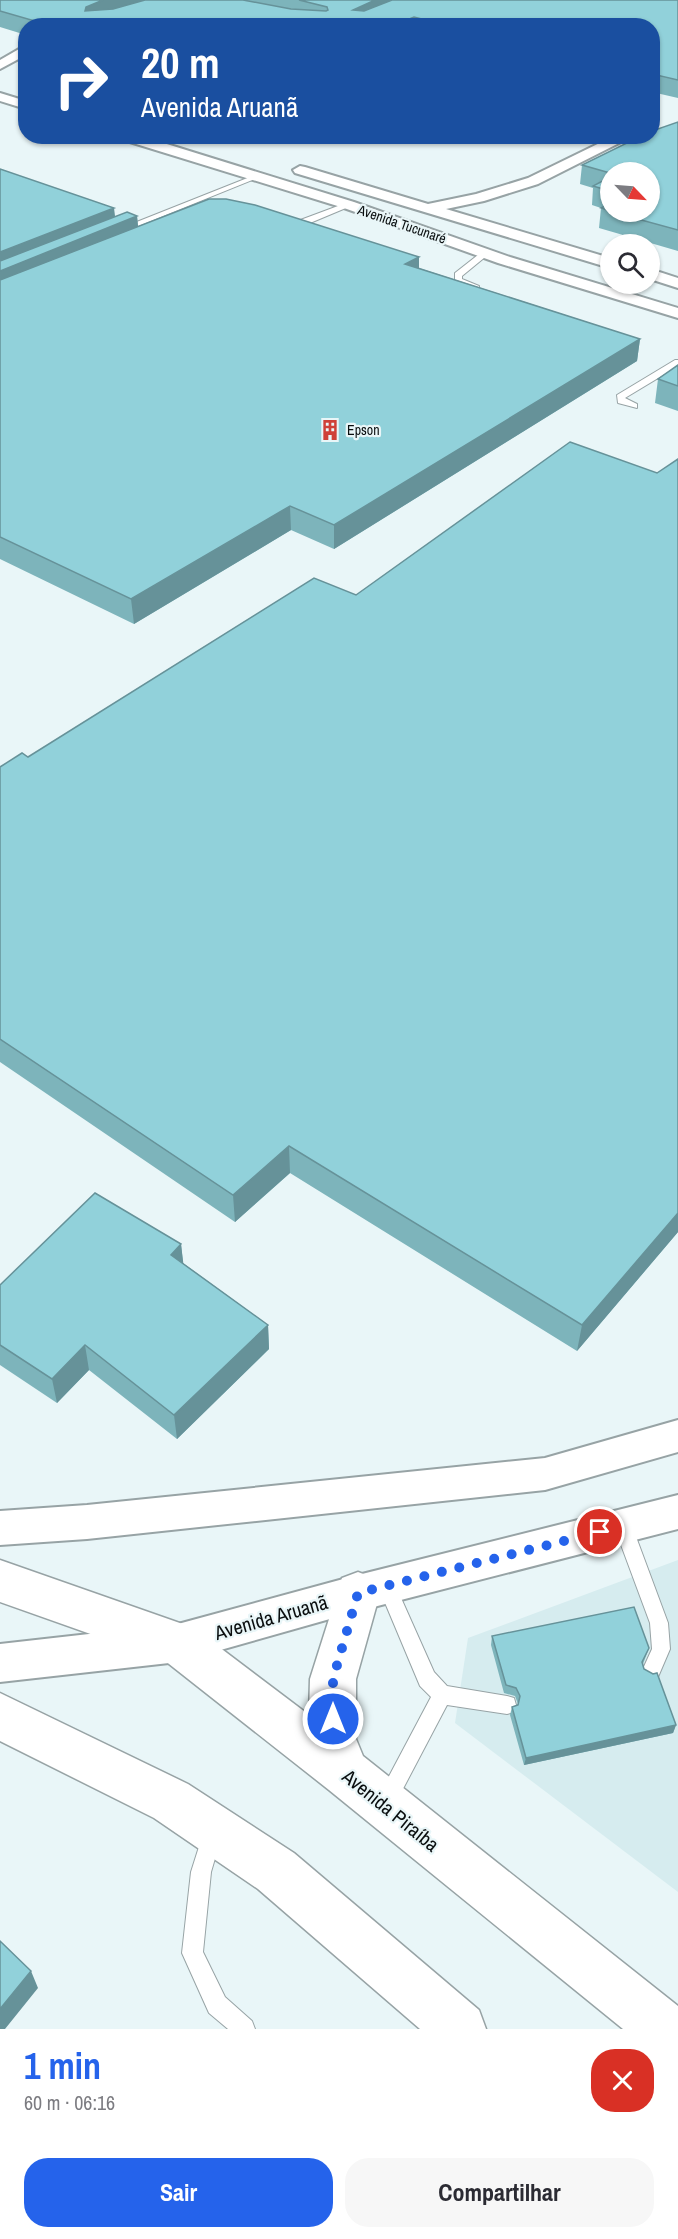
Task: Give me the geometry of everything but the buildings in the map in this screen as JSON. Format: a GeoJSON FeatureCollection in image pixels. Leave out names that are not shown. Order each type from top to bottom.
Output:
{"type":"FeatureCollection","features":[{"type":"Feature","properties":{"kind":"main road","name":"Avenida Piraíba"},"geometry":{"type":"LineString","coordinates":[[0,1581],[178,1643],[346,1773],[665,2029]]}},
{"type":"Feature","properties":{"kind":"main road"},"geometry":{"type":"LineString","coordinates":[[346,1773],[332,1739],[333,1679],[372,1589]]}},
{"type":"Feature","properties":{"kind":"main road"},"geometry":{"type":"LineString","coordinates":[[0,1716],[171,1802],[276,1870],[460,2029]]}},
{"type":"Feature","properties":{"kind":"street"},"geometry":{"type":"LineString","coordinates":[[0,52],[18,50]]}},
{"type":"Feature","properties":{"kind":"street"},"geometry":{"type":"LineString","coordinates":[[0,64],[18,54]]}},
{"type":"Feature","properties":{"kind":"street"},"geometry":{"type":"LineString","coordinates":[[0,97],[18,103]]}},
{"type":"Feature","properties":{"kind":"street","name":"Avenida Tucunaré"},"geometry":{"type":"LineString","coordinates":[[150,144],[678,314]]}},
{"type":"Feature","properties":{"kind":"street"},"geometry":{"type":"LineString","coordinates":[[427,208],[512,189],[609,144]]}},
{"type":"Feature","properties":{"kind":"street","name":"Avenida Tucunaré"},"geometry":{"type":"LineString","coordinates":[[283,165],[600,260]]}},
{"type":"Feature","properties":{"kind":"street"},"geometry":{"type":"LineString","coordinates":[[512,189],[508,210],[527,238]]}},
{"type":"Feature","properties":{"kind":"street"},"geometry":{"type":"LineString","coordinates":[[660,277],[678,283]]}},
{"type":"Feature","properties":{"kind":"street"},"geometry":{"type":"LineString","coordinates":[[0,1528],[87,1522],[545,1474],[678,1436]]}},
{"type":"Feature","properties":{"kind":"street","name":"Avenida Aruanã"},"geometry":{"type":"LineString","coordinates":[[0,1663],[178,1643],[372,1589],[678,1512]]}},
{"type":"Feature","properties":{"kind":"lane"},"geometry":{"type":"LineString","coordinates":[[110,235],[255,177]]}},
{"type":"Feature","properties":{"kind":"lane"},"geometry":{"type":"LineString","coordinates":[[280,224],[307,221],[348,206]]}},
{"type":"Feature","properties":{"kind":"lane"},"geometry":{"type":"LineString","coordinates":[[486,253],[458,275],[458,280],[490,293]]}},
{"type":"Feature","properties":{"kind":"lane"},"geometry":{"type":"LineString","coordinates":[[634,406],[621,401],[620,397],[678,362]]}},
{"type":"Feature","properties":{"kind":"lane"},"geometry":{"type":"LineString","coordinates":[[623,1526],[659,1623],[661,1648],[651,1671]]}},
{"type":"Feature","properties":{"kind":"lane"},"geometry":{"type":"LineString","coordinates":[[372,1589],[427,1679],[442,1695],[507,1704]]}},
{"type":"Feature","properties":{"kind":"lane"},"geometry":{"type":"LineString","coordinates":[[385,1804],[442,1695]]}},
{"type":"Feature","properties":{"kind":"lane"},"geometry":{"type":"LineString","coordinates":[[213,1830],[201,1872],[192,1953],[217,2005],[244,2029]]}},
{"type":"Feature","properties":{"kind":"shaded area"},"geometry":{"type":"Polygon","coordinates":[[[678,1560],[678,1892],[455,1723],[468,1638],[678,1560]]]}},
{"type":"Feature","properties":{"kind":"place","name":"Epson"},"geometry":{"type":"Point","coordinates":[330,430]}},
{"type":"Feature","properties":{"kind":"route"},"geometry":{"type":"LineString","coordinates":[[333,1719],[333,1679],[358,1593],[600,1532]]}}]}
